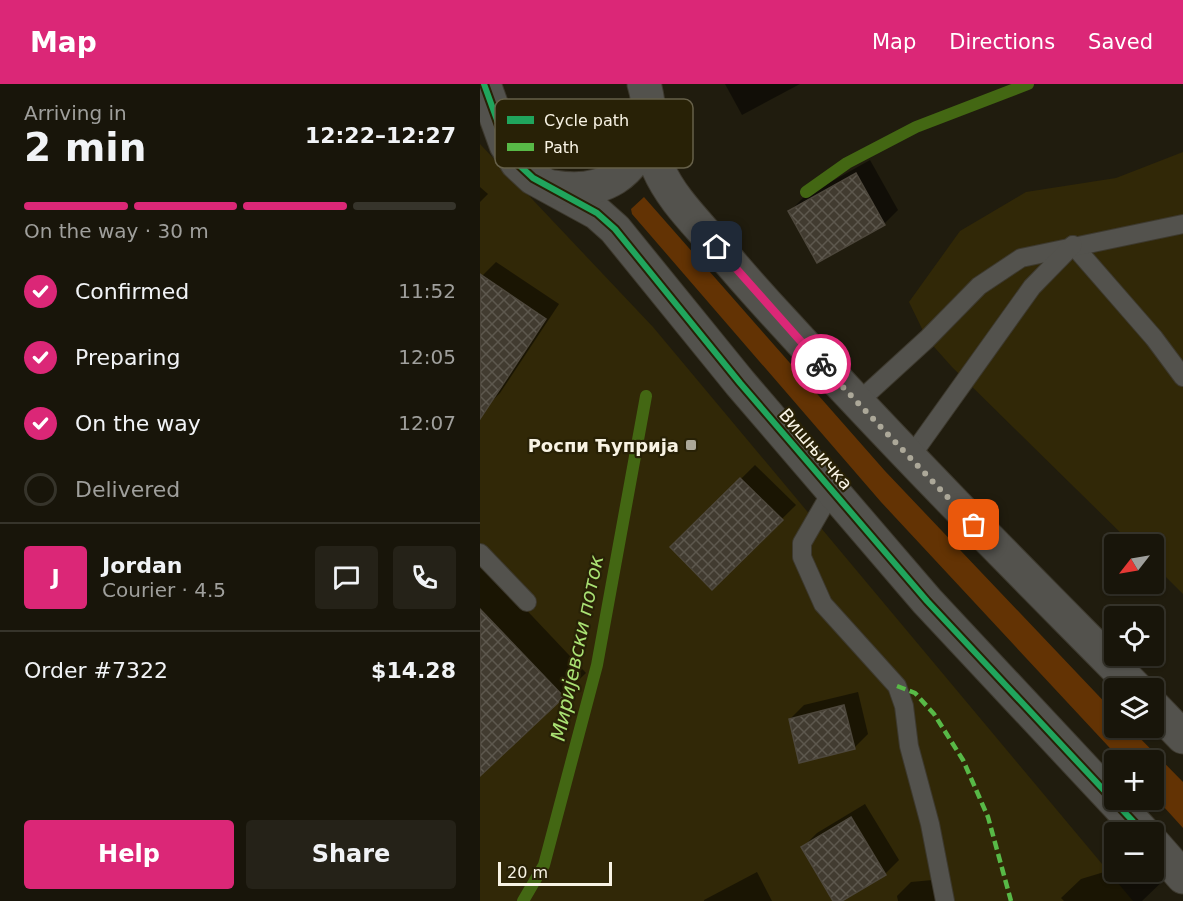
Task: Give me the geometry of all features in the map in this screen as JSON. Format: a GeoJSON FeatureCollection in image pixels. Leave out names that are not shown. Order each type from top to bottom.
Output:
{"type":"FeatureCollection","features":[{"type":"Feature","properties":{"kind":"street","name":"Вишњичка"},"geometry":{"type":"LineString","coordinates":[[484,84],[495,111]]}},
{"type":"Feature","properties":{"kind":"street","name":"Вишњичка"},"geometry":{"type":"LineString","coordinates":[[502,99],[506,84]]}},
{"type":"Feature","properties":{"kind":"street","name":"Вишњичка"},"geometry":{"type":"LineString","coordinates":[[644,84],[648,99]]}},
{"type":"Feature","properties":{"kind":"street","name":"Вишњичка"},"geometry":{"type":"LineString","coordinates":[[523,168],[533,177],[597,213],[615,229],[740,383],[927,601],[1134,822]]}},
{"type":"Feature","properties":{"kind":"street","name":"Вишњичка"},"geometry":{"type":"LineString","coordinates":[[552,187],[574,190],[595,188],[614,179],[628,168]]}},
{"type":"Feature","properties":{"kind":"street","name":"Вишњичка"},"geometry":{"type":"LineString","coordinates":[[659,168],[670,190],[761,299],[909,459],[1126,678]]}},
{"type":"Feature","properties":{"kind":"street"},"geometry":{"type":"LineString","coordinates":[[1164,717],[1183,737]]}},
{"type":"Feature","properties":{"kind":"street"},"geometry":{"type":"LineString","coordinates":[[1164,855],[1183,877]]}},
{"type":"Feature","properties":{"kind":"lane"},"geometry":{"type":"LineString","coordinates":[[857,403],[999,270],[1021,258],[1073,245],[1183,224]]}},
{"type":"Feature","properties":{"kind":"lane"},"geometry":{"type":"LineString","coordinates":[[1073,245],[1154,338],[1183,377]]}},
{"type":"Feature","properties":{"kind":"lane"},"geometry":{"type":"LineString","coordinates":[[909,459],[1032,287],[1073,245]]}},
{"type":"Feature","properties":{"kind":"lane"},"geometry":{"type":"LineString","coordinates":[[832,491],[802,543],[802,557],[823,603],[897,686],[904,706],[909,746],[930,824],[945,901]]}},
{"type":"Feature","properties":{"kind":"lane"},"geometry":{"type":"LineString","coordinates":[[480,552],[527,602]]}},
{"type":"Feature","properties":{"kind":"shaded area"},"geometry":{"type":"Polygon","coordinates":[[[480,144],[495,160],[495,168],[503,168],[653,327],[1104,866],[1104,882],[1117,882],[1133,901],[480,901],[480,144]]]}},
{"type":"Feature","properties":{"kind":"shaded area"},"geometry":{"type":"Polygon","coordinates":[[[1183,152],[1183,594],[1164,575],[1164,534],[1122,534],[952,367],[927,339],[909,302],[960,231],[1026,192],[1116,178],[1183,152]]]}},
{"type":"Feature","properties":{"kind":"shaded area"},"geometry":{"type":"Polygon","coordinates":[[[644,197],[885,471],[1104,701],[1104,738],[1140,738],[1152,750],[1112,750],[881,502],[632,214],[631,209],[644,197]]]}},
{"type":"Feature","properties":{"kind":"shaded area"},"geometry":{"type":"Polygon","coordinates":[[[1164,763],[1183,782],[1183,828],[1164,807],[1164,763]]]}},
{"type":"Feature","properties":{"kind":"building"},"geometry":{"type":"Polygon","coordinates":[[[856,173],[885,225],[817,263],[788,211],[856,173]]]}},
{"type":"Feature","properties":{"kind":"building"},"geometry":{"type":"Polygon","coordinates":[[[480,274],[546,319],[480,419],[480,274]]]}},
{"type":"Feature","properties":{"kind":"building"},"geometry":{"type":"Polygon","coordinates":[[[740,478],[783,520],[712,590],[670,547],[740,478]]]}},
{"type":"Feature","properties":{"kind":"building"},"geometry":{"type":"Polygon","coordinates":[[[480,609],[564,697],[480,776],[480,609]]]}},
{"type":"Feature","properties":{"kind":"building"},"geometry":{"type":"Polygon","coordinates":[[[844,705],[855,749],[799,763],[789,719],[844,705]]]}},
{"type":"Feature","properties":{"kind":"building"},"geometry":{"type":"Polygon","coordinates":[[[851,817],[886,875],[842,901],[833,901],[801,847],[851,817]]]}},
{"type":"Feature","properties":{"kind":"waterway","name":"Миријевски поток"},"geometry":{"type":"LineString","coordinates":[[806,192],[847,163],[916,127],[1028,84]]}},
{"type":"Feature","properties":{"kind":"waterway","name":"Миријевски поток"},"geometry":{"type":"LineString","coordinates":[[523,901],[544,865],[597,665],[646,396]]}},
{"type":"Feature","properties":{"kind":"marked path"},"geometry":{"type":"LineString","coordinates":[[897,686],[915,693],[934,714],[963,760],[988,817],[1011,901]]}},
{"type":"Feature","properties":{"kind":"cycle path"},"geometry":{"type":"LineString","coordinates":[[484,84],[495,114]]}},
{"type":"Feature","properties":{"kind":"cycle path"},"geometry":{"type":"LineString","coordinates":[[522,168],[533,178],[597,213],[615,229],[740,383],[927,601],[1134,822]]}},
{"type":"Feature","properties":{"kind":"way so far"},"geometry":{"type":"LineString","coordinates":[[821,364],[974,525]]}},
{"type":"Feature","properties":{"kind":"place","name":"Роспи Ћуприја"},"geometry":{"type":"Point","coordinates":[691,445]}},
{"type":"Feature","properties":{"kind":"route"},"geometry":{"type":"LineString","coordinates":[[717,247],[821,364]]}}]}
